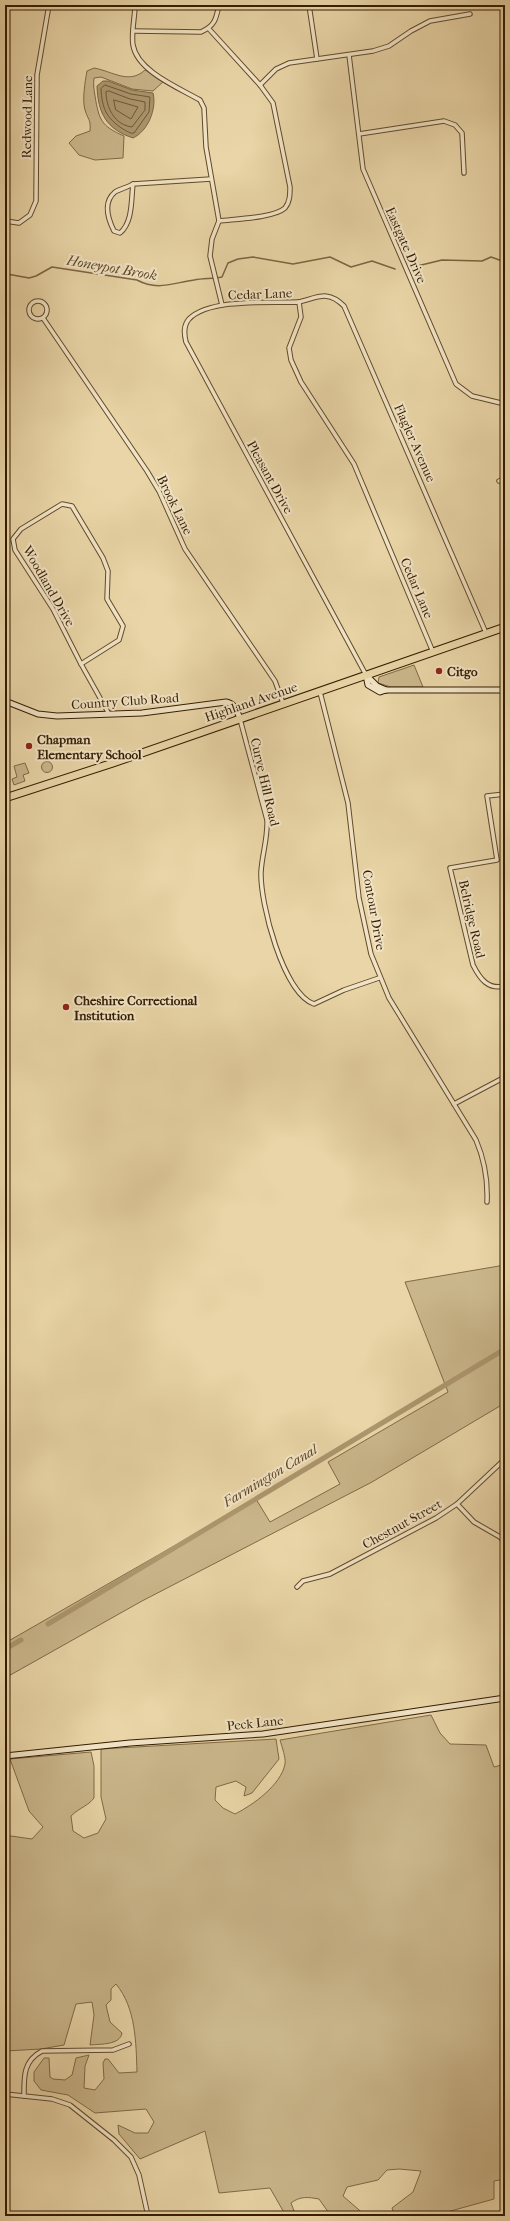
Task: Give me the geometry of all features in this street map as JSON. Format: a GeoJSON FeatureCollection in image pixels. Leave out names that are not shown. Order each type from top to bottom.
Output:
{"type":"FeatureCollection","features":[{"type":"Feature","properties":{"kind":"highway","name":"Highland Avenue"},"geometry":{"type":"LineString","coordinates":[[5,798],[113,763],[283,703],[434,653],[505,627]]}},
{"type":"Feature","properties":{"kind":"street","name":"Redwood Lane"},"geometry":{"type":"LineString","coordinates":[[5,221],[19,222],[30,215],[36,201],[37,76],[49,5]]}},
{"type":"Feature","properties":{"kind":"street","name":"Cedar Lane"},"geometry":{"type":"LineString","coordinates":[[136,5],[133,45],[138,58],[148,70],[200,100],[204,108],[206,147],[218,221],[212,239],[210,256],[222,305],[299,302],[302,317],[289,348],[290,360],[301,382],[354,464],[434,653]]}},
{"type":"Feature","properties":{"kind":"street"},"geometry":{"type":"LineString","coordinates":[[134,31],[201,32],[209,28],[215,22],[219,5]]}},
{"type":"Feature","properties":{"kind":"street"},"geometry":{"type":"LineString","coordinates":[[309,5],[317,59]]}},
{"type":"Feature","properties":{"kind":"street"},"geometry":{"type":"LineString","coordinates":[[260,85],[276,69],[289,63],[373,51],[389,46],[411,31],[430,21],[470,14]]}},
{"type":"Feature","properties":{"kind":"street"},"geometry":{"type":"LineString","coordinates":[[209,28],[260,85],[273,103],[290,187],[290,200],[285,208],[275,214],[218,221]]}},
{"type":"Feature","properties":{"kind":"street","name":"Eastgate Drive"},"geometry":{"type":"LineString","coordinates":[[349,55],[363,169],[456,384],[472,396],[505,404]]}},
{"type":"Feature","properties":{"kind":"street"},"geometry":{"type":"LineString","coordinates":[[359,134],[444,121],[455,125],[462,133],[464,173]]}},
{"type":"Feature","properties":{"kind":"street"},"geometry":{"type":"LineString","coordinates":[[133,184],[129,218],[126,228],[120,233],[114,231],[109,221],[108,203],[115,192],[133,184],[211,179]]}},
{"type":"Feature","properties":{"kind":"street","name":"Flagler Avenue"},"geometry":{"type":"LineString","coordinates":[[299,302],[323,295],[335,297],[344,306],[486,633]]}},
{"type":"Feature","properties":{"kind":"street","name":"Brook Lane"},"geometry":{"type":"LineString","coordinates":[[37,301],[45,304],[47,310],[43,318],[37,320],[31,317],[28,308],[31,303],[37,301]]}},
{"type":"Feature","properties":{"kind":"street","name":"Pleasant Drive"},"geometry":{"type":"LineString","coordinates":[[222,305],[200,311],[188,320],[184,331],[186,342],[366,675]]}},
{"type":"Feature","properties":{"kind":"street","name":"Brook Lane"},"geometry":{"type":"LineString","coordinates":[[43,318],[147,471],[159,491],[185,549],[275,681],[283,703]]}},
{"type":"Feature","properties":{"kind":"street"},"geometry":{"type":"LineString","coordinates":[[499,481],[505,479]]}},
{"type":"Feature","properties":{"kind":"street","name":"Woodland Drive"},"geometry":{"type":"LineString","coordinates":[[81,664],[119,640],[123,626],[107,599],[108,571],[103,558],[72,506],[62,504],[21,529],[13,539],[15,550],[53,609],[81,664],[109,714]]}},
{"type":"Feature","properties":{"kind":"street"},"geometry":{"type":"LineString","coordinates":[[366,675],[377,686],[386,690],[505,690]]}},
{"type":"Feature","properties":{"kind":"street","name":"Contour Drive"},"geometry":{"type":"LineString","coordinates":[[320,692],[348,803],[359,898],[371,954],[379,978],[401,1017],[476,1140],[484,1160],[488,1182],[487,1202]]}},
{"type":"Feature","properties":{"kind":"street","name":"Country Club Road"},"geometry":{"type":"LineString","coordinates":[[5,701],[23,709],[43,715],[142,713],[226,702],[231,703],[240,718]]}},
{"type":"Feature","properties":{"kind":"street","name":"Curve Hill Road"},"geometry":{"type":"LineString","coordinates":[[240,718],[267,820],[267,831],[261,873],[268,925],[276,947],[293,982],[300,995],[306,1001],[314,1004],[344,990],[379,978]]}},
{"type":"Feature","properties":{"kind":"street","name":"Belridge Road"},"geometry":{"type":"LineString","coordinates":[[505,794],[488,796],[497,860],[450,868],[473,965],[478,977],[486,984],[494,987],[505,986]]}},
{"type":"Feature","properties":{"kind":"street"},"geometry":{"type":"LineString","coordinates":[[454,1104],[505,1077]]}},
{"type":"Feature","properties":{"kind":"street","name":"Chestnut Street"},"geometry":{"type":"LineString","coordinates":[[297,1587],[304,1581],[330,1574],[436,1518],[457,1504],[505,1458]]}},
{"type":"Feature","properties":{"kind":"street"},"geometry":{"type":"LineString","coordinates":[[457,1504],[474,1522],[500,1537],[505,1543]]}},
{"type":"Feature","properties":{"kind":"street","name":"Peck Lane"},"geometry":{"type":"LineString","coordinates":[[5,1756],[130,1743],[263,1734],[505,1698]]}},
{"type":"Feature","properties":{"kind":"street"},"geometry":{"type":"LineString","coordinates":[[24,2096],[27,2065],[36,2054],[42,2051],[112,2050],[129,2044]]}},
{"type":"Feature","properties":{"kind":"street"},"geometry":{"type":"LineString","coordinates":[[5,2094],[52,2099],[70,2105],[114,2140],[131,2157],[139,2175],[148,2216]]}},
{"type":"Feature","properties":{"kind":"shaded area"},"geometry":{"type":"Polygon","coordinates":[[[94,68],[127,77],[139,74],[145,70],[164,81],[153,91],[132,89],[101,77],[94,78],[96,104],[102,121],[110,129],[124,136],[123,158],[95,160],[79,155],[69,143],[76,136],[90,131],[90,122],[84,106],[84,96],[87,71],[94,68]]]}},
{"type":"Feature","properties":{"kind":"shaded area"},"geometry":{"type":"Polygon","coordinates":[[[414,665],[423,687],[391,687],[378,683],[379,677],[414,665]]]}},
{"type":"Feature","properties":{"kind":"shaded area"},"geometry":{"type":"Polygon","coordinates":[[[47,761],[51,763],[53,767],[51,771],[47,773],[43,771],[41,767],[43,763],[47,761]]]}},
{"type":"Feature","properties":{"kind":"shaded area"},"geometry":{"type":"Polygon","coordinates":[[[25,763],[29,773],[23,775],[25,781],[14,785],[12,779],[17,777],[14,766],[25,763]]]}},
{"type":"Feature","properties":{"kind":"shaded area"},"geometry":{"type":"Polygon","coordinates":[[[505,1265],[505,1403],[372,1482],[142,1601],[5,1678],[5,1643],[256,1499],[270,1522],[340,1484],[328,1462],[448,1392],[405,1282],[505,1265]]]}},
{"type":"Feature","properties":{"kind":"shaded area"},"geometry":{"type":"Polygon","coordinates":[[[431,1715],[440,1733],[450,1744],[486,1745],[494,1767],[505,1764],[505,2179],[494,2181],[494,2199],[447,2212],[449,2216],[395,2216],[392,2208],[413,2192],[421,2171],[399,2169],[387,2170],[378,2180],[347,2187],[343,2196],[366,2216],[331,2216],[319,2199],[301,2198],[291,2203],[296,2216],[286,2216],[270,2188],[219,2193],[205,2131],[140,2159],[119,2134],[118,2125],[135,2133],[148,2133],[154,2122],[146,2109],[95,2113],[68,2095],[41,2090],[34,2081],[34,2072],[44,2058],[49,2058],[50,2077],[53,2079],[65,2080],[72,2075],[76,2058],[89,2055],[85,2066],[84,2088],[95,2090],[104,2079],[103,2063],[105,2059],[108,2059],[119,2073],[137,2072],[134,2026],[128,2004],[123,1993],[116,1984],[111,1989],[111,2000],[106,2005],[110,2022],[122,2033],[118,2040],[104,2044],[90,2045],[94,2015],[92,2002],[76,2004],[64,2045],[41,2049],[5,2051],[5,1838],[11,1836],[32,1839],[43,1827],[29,1811],[10,1759],[91,1752],[94,1766],[94,1798],[71,1816],[73,1831],[84,1838],[98,1833],[106,1819],[101,1797],[101,1749],[276,1739],[279,1759],[252,1793],[244,1796],[246,1787],[236,1781],[216,1787],[215,1800],[223,1808],[235,1814],[258,1800],[278,1779],[285,1764],[284,1752],[280,1740],[431,1715]]]}},
{"type":"Feature","properties":{"kind":"water"},"geometry":{"type":"Polygon","coordinates":[[[103,81],[108,81],[132,90],[153,93],[154,106],[150,119],[143,130],[133,138],[116,130],[105,119],[99,104],[97,86],[103,81]]]}},
{"type":"Feature","properties":{"kind":"waterway","name":"Honeypot Brook"},"geometry":{"type":"LineString","coordinates":[[5,276],[7,274],[29,278],[36,276],[52,267],[137,280],[158,286],[198,279],[222,277],[228,263],[238,259],[253,257],[293,264],[330,257],[351,267],[372,261],[395,269]]}},
{"type":"Feature","properties":{"kind":"waterway","name":"Honeypot Brook"},"geometry":{"type":"LineString","coordinates":[[413,267],[442,260],[482,261],[491,257],[505,262]]}},
{"type":"Feature","properties":{"kind":"waterway","name":"Farmington Canal"},"geometry":{"type":"LineString","coordinates":[[48,1624],[505,1349]]}},
{"type":"Feature","properties":{"kind":"waterway","name":"Farmington Canal"},"geometry":{"type":"LineString","coordinates":[[5,1649],[21,1640]]}},
{"type":"Feature","properties":{"kind":"place","name":"Citgo"},"geometry":{"type":"Point","coordinates":[439,671]}},
{"type":"Feature","properties":{"kind":"place","name":"Chapman Elementary School"},"geometry":{"type":"Point","coordinates":[29,746]}},
{"type":"Feature","properties":{"kind":"place","name":"Cheshire Correctional Institution"},"geometry":{"type":"Point","coordinates":[66,1007]}}]}
